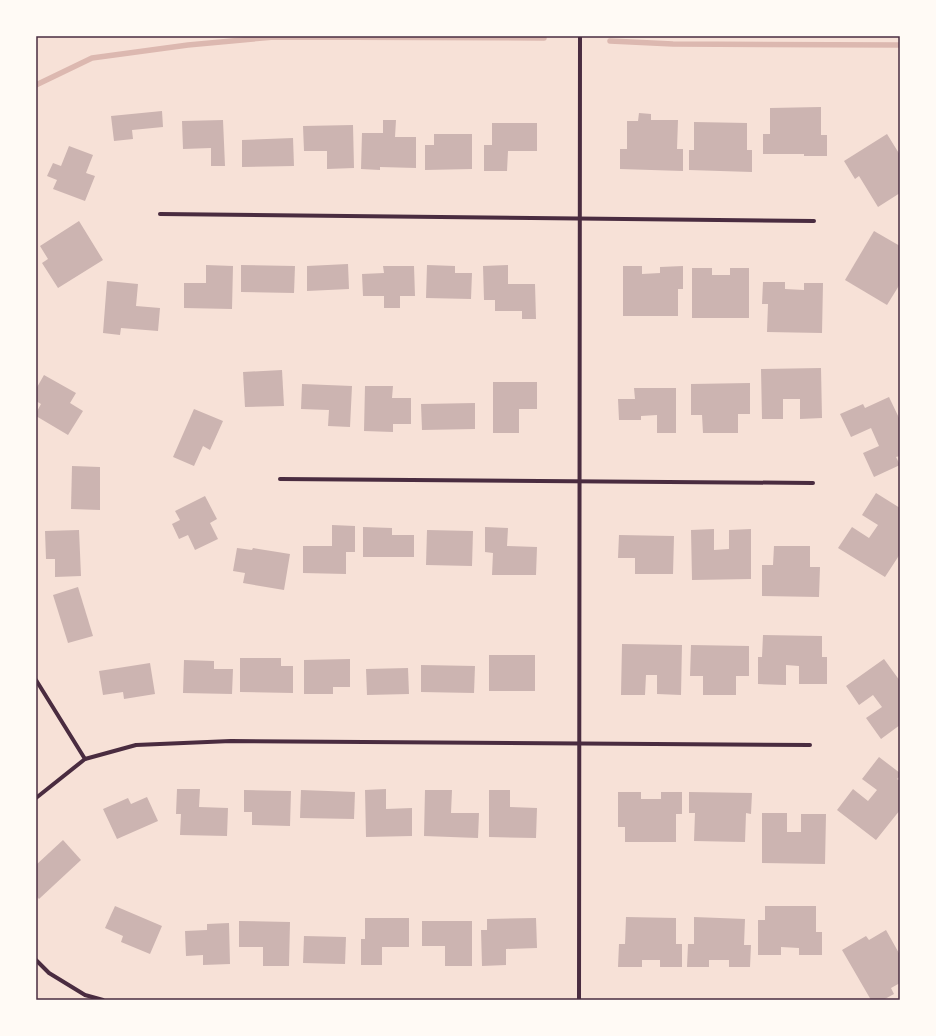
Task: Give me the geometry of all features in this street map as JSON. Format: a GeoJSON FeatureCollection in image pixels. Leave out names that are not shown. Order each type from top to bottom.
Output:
{"type":"FeatureCollection","features":[{"type":"Feature","properties":{"kind":"street"},"geometry":{"type":"LineString","coordinates":[[579,1000],[580,36]]}},
{"type":"Feature","properties":{"kind":"street"},"geometry":{"type":"LineString","coordinates":[[160,214],[814,221]]}},
{"type":"Feature","properties":{"kind":"street"},"geometry":{"type":"LineString","coordinates":[[280,479],[813,483]]}},
{"type":"Feature","properties":{"kind":"street"},"geometry":{"type":"LineString","coordinates":[[36,680],[85,759]]}},
{"type":"Feature","properties":{"kind":"street"},"geometry":{"type":"LineString","coordinates":[[36,798],[85,759],[136,744],[231,741],[810,745]]}},
{"type":"Feature","properties":{"kind":"street"},"geometry":{"type":"LineString","coordinates":[[36,960],[49,973],[73,988],[85,995],[103,1000]]}},
{"type":"Feature","properties":{"kind":"building"},"geometry":{"type":"Polygon","coordinates":[[[821,107],[821,135],[827,135],[827,156],[804,156],[804,154],[763,154],[763,134],[770,134],[770,108],[821,107]]]}},
{"type":"Feature","properties":{"kind":"building"},"geometry":{"type":"Polygon","coordinates":[[[162,111],[163,127],[132,130],[133,139],[114,141],[111,116],[162,111]]]}},
{"type":"Feature","properties":{"kind":"building"},"geometry":{"type":"Polygon","coordinates":[[[639,113],[651,114],[651,120],[678,120],[677,149],[683,149],[683,171],[620,169],[620,149],[627,149],[627,121],[638,121],[639,113]]]}},
{"type":"Feature","properties":{"kind":"building"},"geometry":{"type":"Polygon","coordinates":[[[223,120],[225,166],[211,166],[211,148],[183,149],[182,121],[223,120]]]}},
{"type":"Feature","properties":{"kind":"building"},"geometry":{"type":"Polygon","coordinates":[[[383,120],[396,120],[395,137],[416,137],[416,168],[380,167],[380,170],[361,169],[362,133],[383,133],[383,120]]]}},
{"type":"Feature","properties":{"kind":"building"},"geometry":{"type":"Polygon","coordinates":[[[694,122],[747,123],[747,150],[752,150],[752,172],[689,170],[689,150],[694,150],[694,122]]]}},
{"type":"Feature","properties":{"kind":"building"},"geometry":{"type":"Polygon","coordinates":[[[492,123],[537,123],[537,151],[508,151],[507,171],[484,171],[484,145],[492,145],[492,123]]]}},
{"type":"Feature","properties":{"kind":"building"},"geometry":{"type":"Polygon","coordinates":[[[353,125],[354,168],[327,169],[327,151],[304,151],[303,126],[353,125]]]}},
{"type":"Feature","properties":{"kind":"building"},"geometry":{"type":"Polygon","coordinates":[[[434,134],[472,134],[472,169],[425,170],[425,145],[434,145],[434,134]]]}},
{"type":"Feature","properties":{"kind":"building"},"geometry":{"type":"Polygon","coordinates":[[[887,134],[900,155],[900,193],[878,207],[859,176],[855,179],[844,161],[887,134]]]}},
{"type":"Feature","properties":{"kind":"building"},"geometry":{"type":"Polygon","coordinates":[[[293,138],[294,166],[242,167],[242,140],[293,138]]]}},
{"type":"Feature","properties":{"kind":"building"},"geometry":{"type":"Polygon","coordinates":[[[69,146],[93,155],[86,173],[95,176],[85,201],[53,189],[57,180],[47,176],[53,163],[61,166],[69,146]]]}},
{"type":"Feature","properties":{"kind":"building"},"geometry":{"type":"Polygon","coordinates":[[[79,221],[103,260],[58,288],[42,263],[48,259],[40,246],[79,221]]]}},
{"type":"Feature","properties":{"kind":"building"},"geometry":{"type":"Polygon","coordinates":[[[874,231],[900,246],[900,284],[887,305],[845,280],[874,231]]]}},
{"type":"Feature","properties":{"kind":"building"},"geometry":{"type":"Polygon","coordinates":[[[348,264],[349,289],[307,291],[307,266],[348,264]]]}},
{"type":"Feature","properties":{"kind":"building"},"geometry":{"type":"Polygon","coordinates":[[[206,265],[233,266],[232,309],[184,308],[184,283],[206,283],[206,265]]]}},
{"type":"Feature","properties":{"kind":"building"},"geometry":{"type":"Polygon","coordinates":[[[241,265],[295,266],[294,293],[241,292],[241,265]]]}},
{"type":"Feature","properties":{"kind":"building"},"geometry":{"type":"Polygon","coordinates":[[[427,265],[455,266],[455,273],[472,273],[471,299],[426,298],[427,265]]]}},
{"type":"Feature","properties":{"kind":"building"},"geometry":{"type":"Polygon","coordinates":[[[508,265],[508,284],[535,284],[536,319],[522,319],[522,311],[495,311],[495,300],[484,300],[483,266],[508,265]]]}},
{"type":"Feature","properties":{"kind":"building"},"geometry":{"type":"Polygon","coordinates":[[[383,266],[414,266],[415,296],[400,296],[400,308],[384,308],[384,296],[363,296],[362,274],[384,273],[383,266]]]}},
{"type":"Feature","properties":{"kind":"building"},"geometry":{"type":"Polygon","coordinates":[[[623,266],[642,266],[642,274],[660,273],[660,267],[683,266],[683,289],[678,289],[678,316],[623,316],[623,266]]]}},
{"type":"Feature","properties":{"kind":"building"},"geometry":{"type":"Polygon","coordinates":[[[692,268],[712,268],[712,275],[730,275],[730,268],[749,268],[749,318],[692,318],[692,268]]]}},
{"type":"Feature","properties":{"kind":"building"},"geometry":{"type":"Polygon","coordinates":[[[107,281],[138,284],[136,306],[160,308],[158,331],[121,328],[120,335],[103,333],[107,281]]]}},
{"type":"Feature","properties":{"kind":"building"},"geometry":{"type":"Polygon","coordinates":[[[763,282],[785,282],[785,289],[804,290],[804,283],[823,283],[822,333],[767,332],[768,304],[762,304],[763,282]]]}},
{"type":"Feature","properties":{"kind":"building"},"geometry":{"type":"Polygon","coordinates":[[[821,368],[822,418],[800,419],[800,399],[783,399],[783,419],[762,419],[761,369],[821,368]]]}},
{"type":"Feature","properties":{"kind":"building"},"geometry":{"type":"Polygon","coordinates":[[[282,370],[284,406],[245,407],[243,372],[282,370]]]}},
{"type":"Feature","properties":{"kind":"building"},"geometry":{"type":"Polygon","coordinates":[[[44,375],[76,393],[70,403],[83,411],[68,435],[36,416],[41,404],[36,401],[36,389],[44,375]]]}},
{"type":"Feature","properties":{"kind":"building"},"geometry":{"type":"Polygon","coordinates":[[[493,382],[537,382],[537,409],[519,409],[519,433],[493,433],[493,382]]]}},
{"type":"Feature","properties":{"kind":"building"},"geometry":{"type":"Polygon","coordinates":[[[750,383],[750,414],[738,414],[738,433],[703,433],[702,415],[691,415],[691,384],[750,383]]]}},
{"type":"Feature","properties":{"kind":"building"},"geometry":{"type":"Polygon","coordinates":[[[302,384],[352,386],[350,427],[328,426],[329,410],[301,409],[302,384]]]}},
{"type":"Feature","properties":{"kind":"building"},"geometry":{"type":"Polygon","coordinates":[[[365,386],[393,386],[392,398],[411,398],[411,424],[393,424],[393,432],[364,431],[365,386]]]}},
{"type":"Feature","properties":{"kind":"building"},"geometry":{"type":"Polygon","coordinates":[[[634,388],[676,388],[676,433],[657,433],[657,415],[641,416],[641,420],[619,420],[618,399],[635,399],[634,388]]]}},
{"type":"Feature","properties":{"kind":"building"},"geometry":{"type":"Polygon","coordinates":[[[889,397],[900,420],[900,456],[896,457],[900,465],[874,477],[863,453],[879,446],[871,428],[851,437],[840,414],[863,404],[865,408],[889,397]]]}},
{"type":"Feature","properties":{"kind":"building"},"geometry":{"type":"Polygon","coordinates":[[[475,403],[475,429],[422,430],[421,404],[475,403]]]}},
{"type":"Feature","properties":{"kind":"building"},"geometry":{"type":"Polygon","coordinates":[[[194,409],[223,421],[210,450],[203,446],[194,466],[173,457],[194,409]]]}},
{"type":"Feature","properties":{"kind":"building"},"geometry":{"type":"Polygon","coordinates":[[[72,466],[100,467],[100,510],[71,509],[72,466]]]}},
{"type":"Feature","properties":{"kind":"building"},"geometry":{"type":"Polygon","coordinates":[[[876,493],[900,508],[900,554],[885,577],[838,548],[852,527],[869,538],[878,525],[862,515],[876,493]]]}},
{"type":"Feature","properties":{"kind":"building"},"geometry":{"type":"Polygon","coordinates":[[[205,496],[217,519],[210,523],[218,539],[195,550],[188,535],[179,539],[172,524],[180,520],[175,511],[205,496]]]}},
{"type":"Feature","properties":{"kind":"building"},"geometry":{"type":"Polygon","coordinates":[[[332,525],[355,526],[355,552],[346,552],[346,574],[303,573],[303,546],[332,546],[332,525]]]}},
{"type":"Feature","properties":{"kind":"building"},"geometry":{"type":"Polygon","coordinates":[[[363,527],[392,528],[392,535],[414,535],[414,557],[363,557],[363,527]]]}},
{"type":"Feature","properties":{"kind":"building"},"geometry":{"type":"Polygon","coordinates":[[[485,527],[508,528],[507,546],[537,547],[536,575],[492,575],[493,553],[485,552],[485,527]]]}},
{"type":"Feature","properties":{"kind":"building"},"geometry":{"type":"Polygon","coordinates":[[[714,529],[714,550],[729,549],[729,530],[751,529],[751,579],[692,580],[691,530],[714,529]]]}},
{"type":"Feature","properties":{"kind":"building"},"geometry":{"type":"Polygon","coordinates":[[[79,530],[81,576],[55,577],[55,559],[46,559],[45,531],[79,530]]]}},
{"type":"Feature","properties":{"kind":"building"},"geometry":{"type":"Polygon","coordinates":[[[427,530],[473,531],[472,566],[426,565],[427,530]]]}},
{"type":"Feature","properties":{"kind":"building"},"geometry":{"type":"Polygon","coordinates":[[[619,535],[674,536],[673,574],[635,574],[635,558],[618,558],[619,535]]]}},
{"type":"Feature","properties":{"kind":"building"},"geometry":{"type":"Polygon","coordinates":[[[774,546],[810,546],[810,567],[820,567],[819,597],[762,596],[762,565],[773,565],[774,546]]]}},
{"type":"Feature","properties":{"kind":"building"},"geometry":{"type":"Polygon","coordinates":[[[237,548],[252,550],[253,548],[290,554],[284,590],[243,583],[245,573],[233,571],[237,548]]]}},
{"type":"Feature","properties":{"kind":"building"},"geometry":{"type":"Polygon","coordinates":[[[78,587],[93,636],[68,643],[53,595],[78,587]]]}},
{"type":"Feature","properties":{"kind":"building"},"geometry":{"type":"Polygon","coordinates":[[[763,635],[822,636],[822,657],[827,657],[827,684],[799,684],[799,666],[786,665],[786,685],[758,684],[758,657],[762,657],[763,635]]]}},
{"type":"Feature","properties":{"kind":"building"},"geometry":{"type":"Polygon","coordinates":[[[622,644],[682,645],[681,695],[657,694],[657,675],[646,675],[645,695],[621,695],[622,644]]]}},
{"type":"Feature","properties":{"kind":"building"},"geometry":{"type":"Polygon","coordinates":[[[691,645],[749,646],[749,676],[736,676],[736,695],[703,695],[703,676],[690,676],[691,645]]]}},
{"type":"Feature","properties":{"kind":"building"},"geometry":{"type":"Polygon","coordinates":[[[489,655],[535,655],[535,691],[489,691],[489,655]]]}},
{"type":"Feature","properties":{"kind":"building"},"geometry":{"type":"Polygon","coordinates":[[[240,658],[281,658],[281,666],[293,666],[293,693],[240,692],[240,658]]]}},
{"type":"Feature","properties":{"kind":"building"},"geometry":{"type":"Polygon","coordinates":[[[350,659],[350,687],[333,687],[333,694],[304,694],[304,660],[350,659]]]}},
{"type":"Feature","properties":{"kind":"building"},"geometry":{"type":"Polygon","coordinates":[[[884,659],[900,681],[900,725],[881,739],[866,718],[882,707],[873,695],[859,705],[846,686],[884,659]]]}},
{"type":"Feature","properties":{"kind":"building"},"geometry":{"type":"Polygon","coordinates":[[[184,660],[214,661],[214,669],[233,669],[232,694],[183,693],[184,660]]]}},
{"type":"Feature","properties":{"kind":"building"},"geometry":{"type":"Polygon","coordinates":[[[150,663],[155,694],[124,699],[123,692],[103,695],[99,671],[150,663]]]}},
{"type":"Feature","properties":{"kind":"building"},"geometry":{"type":"Polygon","coordinates":[[[421,665],[475,666],[474,693],[421,692],[421,665]]]}},
{"type":"Feature","properties":{"kind":"building"},"geometry":{"type":"Polygon","coordinates":[[[408,668],[409,694],[367,695],[366,669],[408,668]]]}},
{"type":"Feature","properties":{"kind":"building"},"geometry":{"type":"Polygon","coordinates":[[[879,757],[900,773],[900,776],[897,779],[900,781],[900,810],[876,840],[837,810],[853,789],[868,801],[877,790],[862,779],[879,757]]]}},
{"type":"Feature","properties":{"kind":"building"},"geometry":{"type":"Polygon","coordinates":[[[177,789],[200,789],[199,807],[228,808],[227,836],[180,835],[181,814],[176,814],[177,789]]]}},
{"type":"Feature","properties":{"kind":"building"},"geometry":{"type":"Polygon","coordinates":[[[386,789],[386,809],[412,808],[412,836],[366,837],[365,790],[386,789]]]}},
{"type":"Feature","properties":{"kind":"building"},"geometry":{"type":"Polygon","coordinates":[[[244,790],[291,791],[290,826],[252,825],[252,812],[244,812],[244,790]]]}},
{"type":"Feature","properties":{"kind":"building"},"geometry":{"type":"Polygon","coordinates":[[[301,790],[355,792],[354,819],[300,818],[301,790]]]}},
{"type":"Feature","properties":{"kind":"building"},"geometry":{"type":"Polygon","coordinates":[[[425,790],[452,790],[451,813],[479,813],[478,838],[424,836],[425,790]]]}},
{"type":"Feature","properties":{"kind":"building"},"geometry":{"type":"Polygon","coordinates":[[[489,790],[510,790],[510,807],[537,808],[536,838],[489,837],[489,790]]]}},
{"type":"Feature","properties":{"kind":"building"},"geometry":{"type":"Polygon","coordinates":[[[618,792],[641,792],[641,799],[661,799],[661,792],[682,792],[682,814],[676,814],[676,842],[625,842],[625,827],[618,827],[618,792]]]}},
{"type":"Feature","properties":{"kind":"building"},"geometry":{"type":"Polygon","coordinates":[[[689,792],[752,793],[751,814],[746,813],[745,842],[694,841],[695,813],[689,813],[689,792]]]}},
{"type":"Feature","properties":{"kind":"building"},"geometry":{"type":"Polygon","coordinates":[[[147,797],[158,821],[117,839],[103,809],[128,798],[131,804],[147,797]]]}},
{"type":"Feature","properties":{"kind":"building"},"geometry":{"type":"Polygon","coordinates":[[[762,813],[787,813],[787,832],[801,832],[801,814],[826,814],[825,864],[762,863],[762,813]]]}},
{"type":"Feature","properties":{"kind":"building"},"geometry":{"type":"Polygon","coordinates":[[[63,840],[81,860],[39,899],[36,896],[36,865],[63,840]]]}},
{"type":"Feature","properties":{"kind":"building"},"geometry":{"type":"Polygon","coordinates":[[[115,906],[162,926],[150,954],[121,942],[123,936],[105,928],[115,906]]]}},
{"type":"Feature","properties":{"kind":"building"},"geometry":{"type":"Polygon","coordinates":[[[765,906],[816,906],[816,932],[822,932],[822,955],[799,955],[799,948],[781,947],[781,955],[758,955],[758,920],[765,920],[765,906]]]}},
{"type":"Feature","properties":{"kind":"building"},"geometry":{"type":"Polygon","coordinates":[[[626,917],[676,918],[676,944],[682,944],[682,967],[660,967],[660,960],[642,960],[642,967],[618,967],[619,944],[625,944],[626,917]]]}},
{"type":"Feature","properties":{"kind":"building"},"geometry":{"type":"Polygon","coordinates":[[[694,917],[745,919],[744,945],[751,945],[750,967],[729,967],[729,960],[709,960],[709,967],[687,967],[688,944],[694,944],[694,917]]]}},
{"type":"Feature","properties":{"kind":"building"},"geometry":{"type":"Polygon","coordinates":[[[365,918],[409,918],[409,947],[382,947],[382,965],[361,965],[361,939],[365,939],[365,918]]]}},
{"type":"Feature","properties":{"kind":"building"},"geometry":{"type":"Polygon","coordinates":[[[536,918],[537,948],[506,949],[506,965],[482,966],[481,930],[487,930],[487,919],[536,918]]]}},
{"type":"Feature","properties":{"kind":"building"},"geometry":{"type":"Polygon","coordinates":[[[239,921],[290,922],[289,966],[263,966],[263,947],[239,947],[239,921]]]}},
{"type":"Feature","properties":{"kind":"building"},"geometry":{"type":"Polygon","coordinates":[[[422,921],[472,921],[472,966],[445,966],[445,946],[422,946],[422,921]]]}},
{"type":"Feature","properties":{"kind":"building"},"geometry":{"type":"Polygon","coordinates":[[[229,923],[230,964],[203,965],[203,955],[186,956],[185,931],[207,930],[207,924],[229,923]]]}},
{"type":"Feature","properties":{"kind":"building"},"geometry":{"type":"Polygon","coordinates":[[[886,930],[900,955],[900,983],[891,988],[894,994],[883,1000],[871,1000],[842,950],[866,936],[869,940],[886,930]]]}},
{"type":"Feature","properties":{"kind":"building"},"geometry":{"type":"Polygon","coordinates":[[[304,936],[346,937],[345,964],[303,963],[304,936]]]}},
{"type":"Feature","properties":{"kind":"waterway"},"geometry":{"type":"LineString","coordinates":[[36,85],[92,58],[188,45],[274,37],[544,38]]}},
{"type":"Feature","properties":{"kind":"waterway"},"geometry":{"type":"LineString","coordinates":[[610,41],[673,44],[900,45]]}}]}
